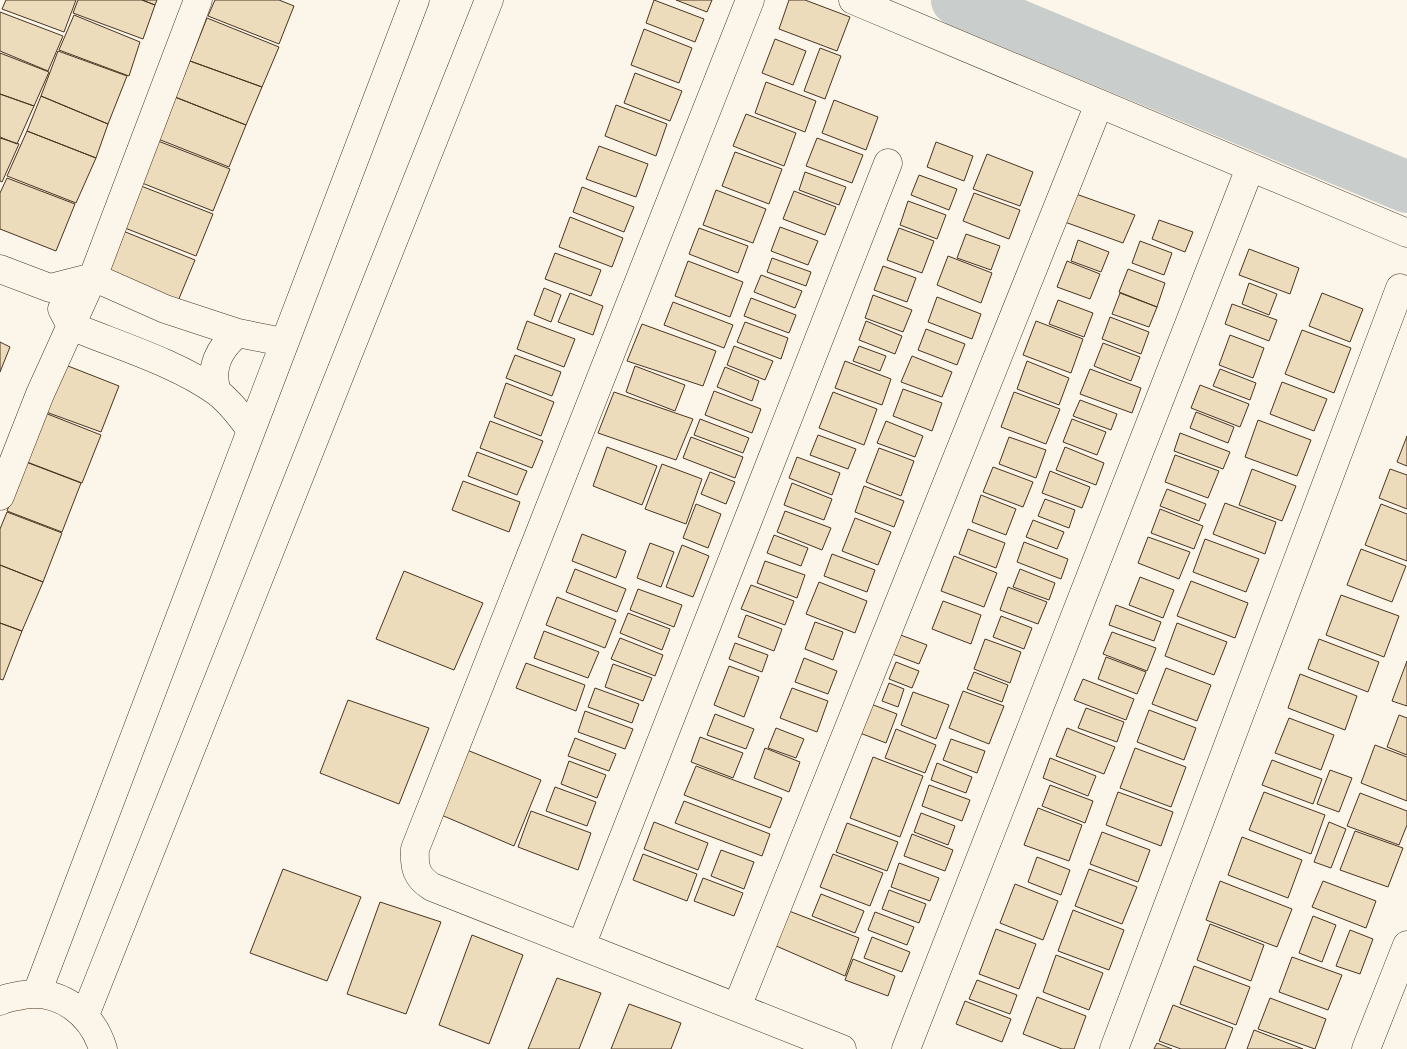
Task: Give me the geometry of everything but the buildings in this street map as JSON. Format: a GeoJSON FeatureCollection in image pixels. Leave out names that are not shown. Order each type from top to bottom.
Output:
{"type":"FeatureCollection","features":[{"type":"Feature","properties":{"kind":"street"},"geometry":{"type":"LineString","coordinates":[[0,496],[40,394],[93,277],[198,0]]}},
{"type":"Feature","properties":{"kind":"street"},"geometry":{"type":"LineString","coordinates":[[36,993],[250,428],[415,0]]}},
{"type":"Feature","properties":{"kind":"street"},"geometry":{"type":"LineString","coordinates":[[85,1015],[489,0]]}},
{"type":"Feature","properties":{"kind":"street"},"geometry":{"type":"LineString","coordinates":[[750,0],[415,849],[414,864],[416,873],[422,881],[432,887],[842,1049]]}},
{"type":"Feature","properties":{"kind":"street"},"geometry":{"type":"LineString","coordinates":[[853,0],[1407,233]]}},
{"type":"Feature","properties":{"kind":"street"},"geometry":{"type":"LineString","coordinates":[[737,1007],[1099,104]]}},
{"type":"Feature","properties":{"kind":"street"},"geometry":{"type":"LineString","coordinates":[[581,946],[888,163]]}},
{"type":"Feature","properties":{"kind":"street"},"geometry":{"type":"LineString","coordinates":[[906,1049],[1250,168]]}},
{"type":"Feature","properties":{"kind":"street"},"geometry":{"type":"LineString","coordinates":[[0,269],[50,288],[93,277],[165,309],[238,333],[283,342]]}},
{"type":"Feature","properties":{"kind":"street"},"geometry":{"type":"LineString","coordinates":[[50,288],[71,326],[192,376],[217,392],[232,405],[250,428]]}},
{"type":"Feature","properties":{"kind":"street"},"geometry":{"type":"LineString","coordinates":[[1114,1049],[1400,288]]}},
{"type":"Feature","properties":{"kind":"street"},"geometry":{"type":"LineString","coordinates":[[217,392],[214,382],[215,360],[228,341],[238,333]]}},
{"type":"Feature","properties":{"kind":"street"},"geometry":{"type":"LineString","coordinates":[[1366,1049],[1407,945]]}},
{"type":"Feature","properties":{"kind":"street"},"geometry":{"type":"LineString","coordinates":[[0,1002],[5,998],[36,993],[63,1000],[85,1015],[98,1035],[103,1049]]}},
{"type":"Feature","properties":{"kind":"waterway"},"geometry":{"type":"LineString","coordinates":[[957,0],[1407,187]]}}]}
